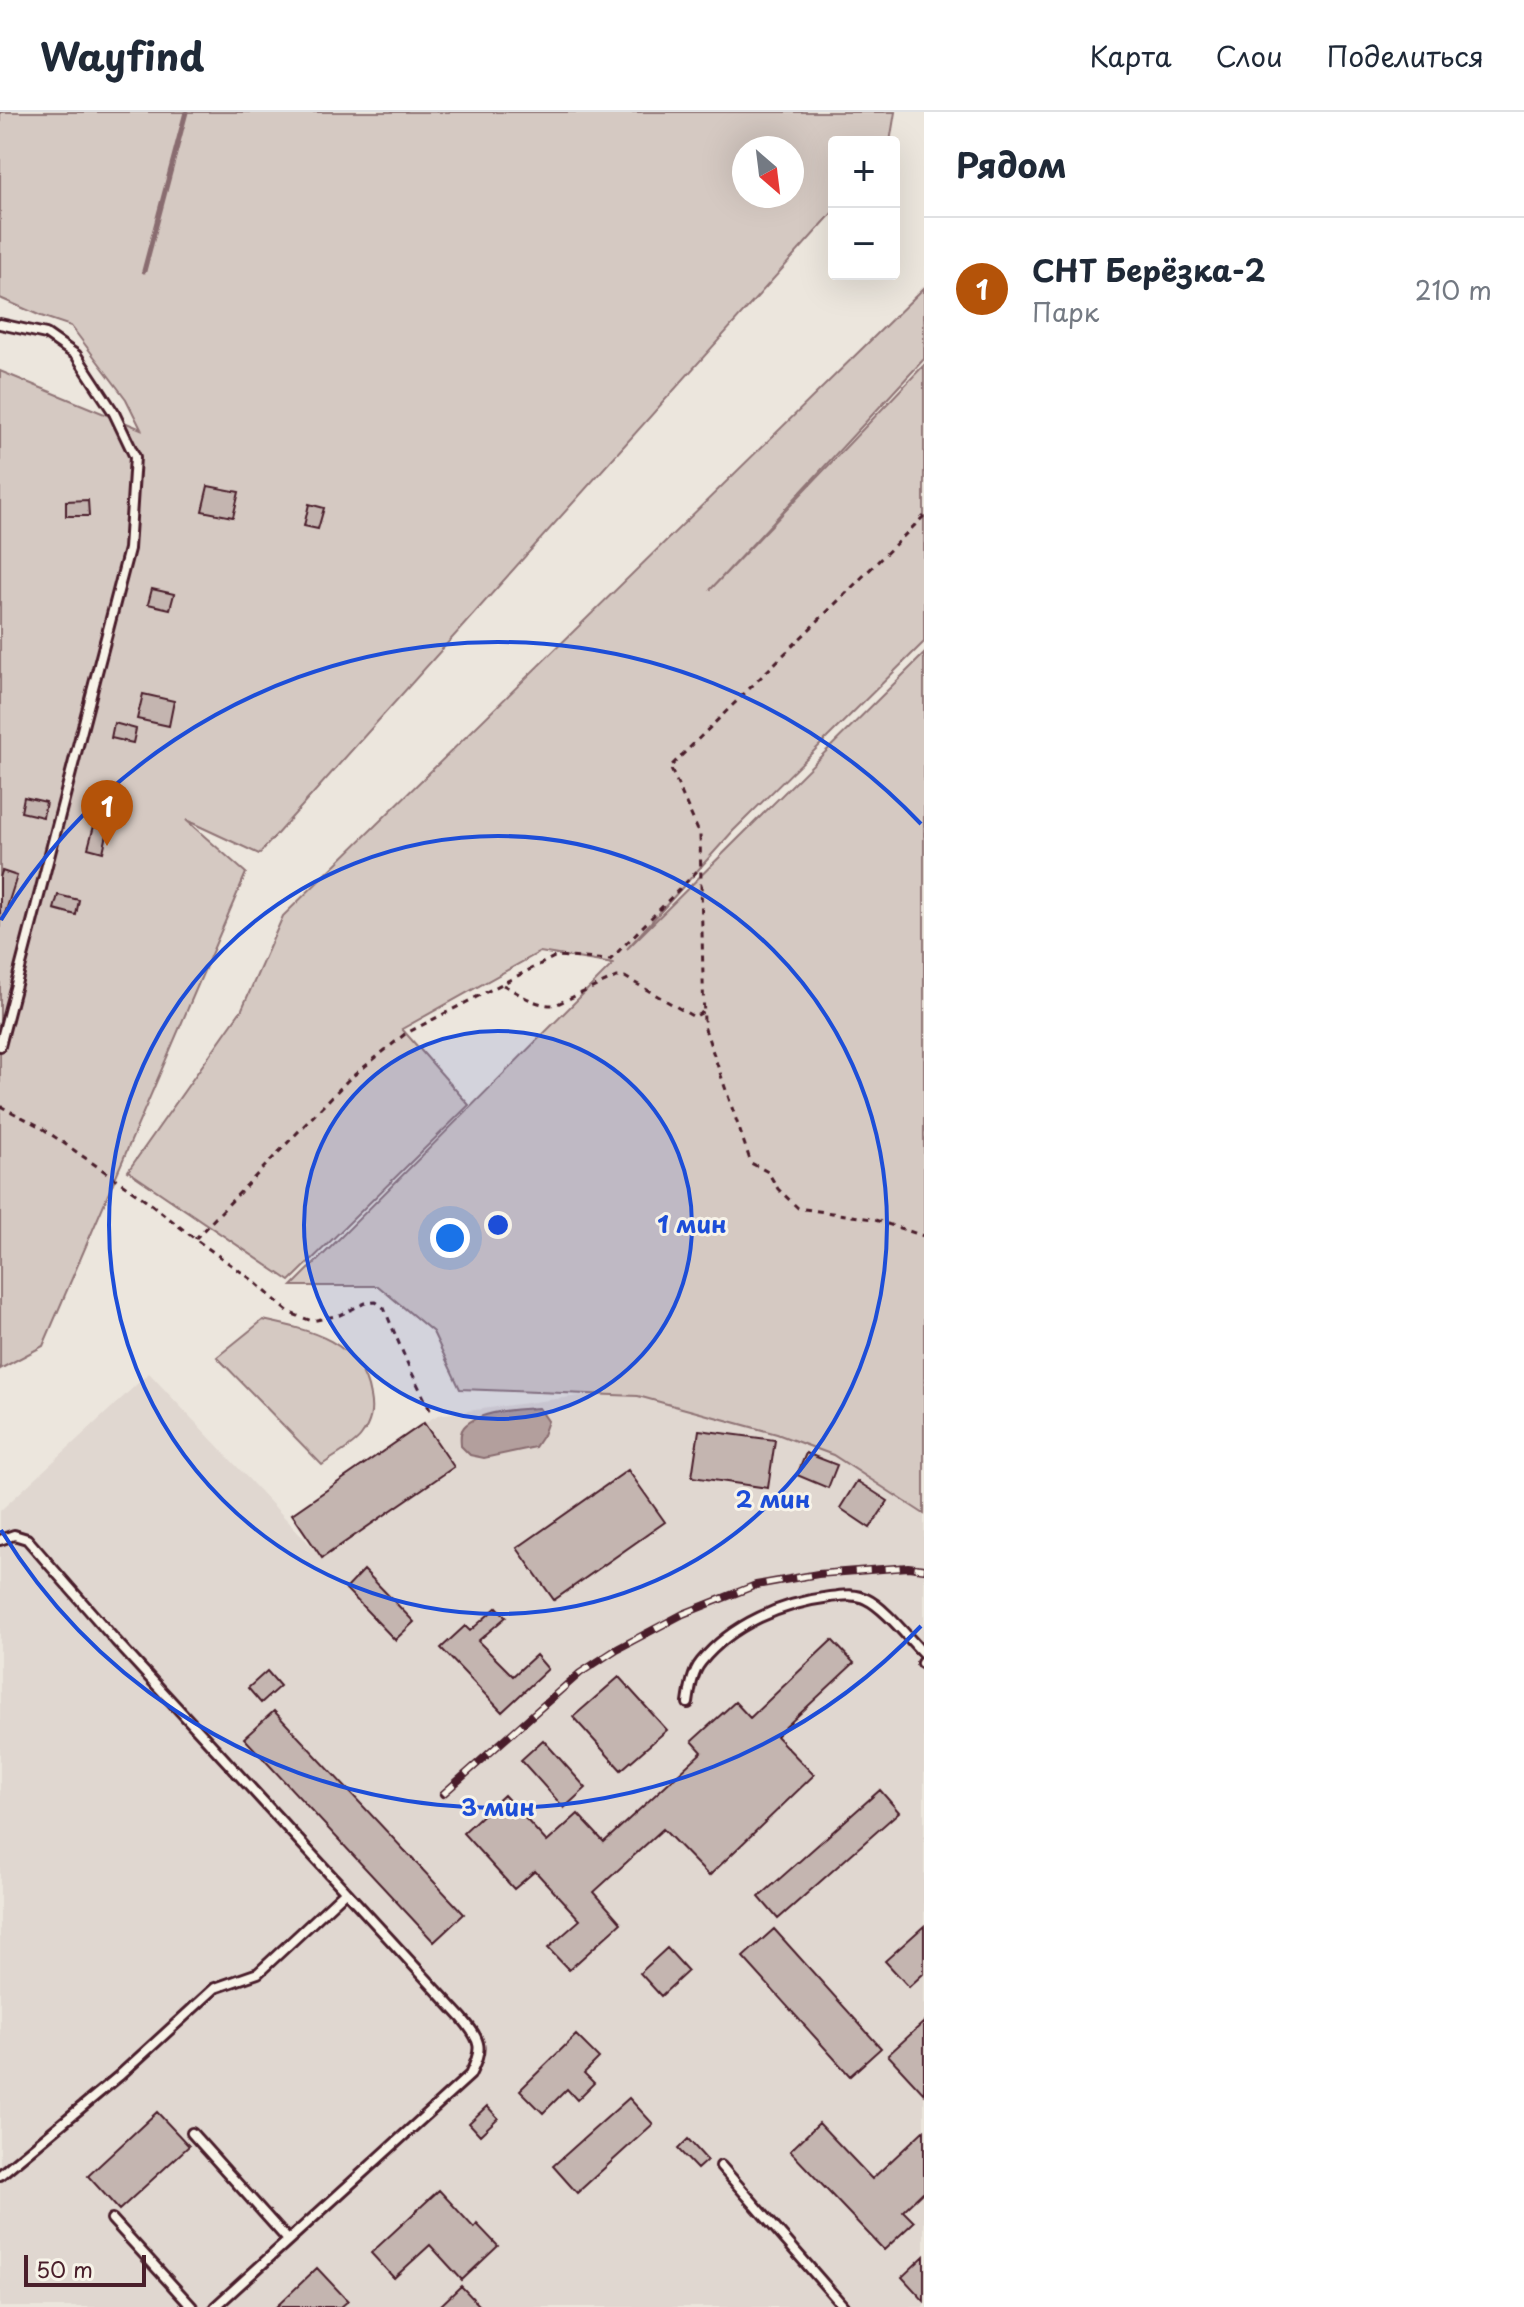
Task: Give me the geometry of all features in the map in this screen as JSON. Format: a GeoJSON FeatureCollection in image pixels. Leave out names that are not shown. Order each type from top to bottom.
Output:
{"type":"FeatureCollection","features":[{"type":"Feature","properties":{"kind":"lane"},"geometry":{"type":"LineString","coordinates":[[0,324],[46,334],[76,355],[114,413],[135,457],[129,549],[0,1046]]}},
{"type":"Feature","properties":{"kind":"lane"},"geometry":{"type":"LineString","coordinates":[[0,1540],[14,1535],[27,1539],[126,1653],[473,2031],[478,2044],[479,2055],[470,2075],[215,2307]]}},
{"type":"Feature","properties":{"kind":"lane"},"geometry":{"type":"LineString","coordinates":[[688,1703],[698,1664],[721,1642],[756,1619],[802,1601],[846,1595],[864,1597],[876,1605],[923,1660]]}},
{"type":"Feature","properties":{"kind":"lane"},"geometry":{"type":"LineString","coordinates":[[0,2175],[119,2076],[215,1988],[258,1973],[345,1892]]}},
{"type":"Feature","properties":{"kind":"lane"},"geometry":{"type":"LineString","coordinates":[[192,2133],[288,2240]]}},
{"type":"Feature","properties":{"kind":"lane"},"geometry":{"type":"LineString","coordinates":[[721,2166],[844,2307]]}},
{"type":"Feature","properties":{"kind":"lane"},"geometry":{"type":"LineString","coordinates":[[112,2219],[192,2307]]}},
{"type":"Feature","properties":{"kind":"path"},"geometry":{"type":"LineString","coordinates":[[924,516],[670,767],[700,835],[704,1026],[751,1163],[768,1172],[778,1189],[798,1208],[872,1219],[924,1236]]}},
{"type":"Feature","properties":{"kind":"path"},"geometry":{"type":"LineString","coordinates":[[195,1239],[348,1080],[405,1034],[556,956],[610,960],[702,865]]}},
{"type":"Feature","properties":{"kind":"path"},"geometry":{"type":"LineString","coordinates":[[502,984],[530,1001],[546,1006],[555,1005],[616,977],[625,977],[694,1017],[703,1012]]}},
{"type":"Feature","properties":{"kind":"path"},"geometry":{"type":"LineString","coordinates":[[0,1106],[39,1126],[146,1200],[251,1279],[290,1313],[312,1321],[376,1302],[384,1308],[431,1412]]}},
{"type":"Feature","properties":{"kind":"shaded area"},"geometry":{"type":"Polygon","coordinates":[[[0,112],[895,112],[891,136],[828,136],[828,218],[259,854],[186,820],[246,873],[43,1346],[0,1369],[0,371],[141,429],[126,399],[71,326],[0,298],[0,112]]]}},
{"type":"Feature","properties":{"kind":"shaded area"},"geometry":{"type":"Polygon","coordinates":[[[924,288],[924,359],[710,590],[924,365],[924,642],[733,831],[627,949],[924,654],[924,1514],[833,1455],[777,1434],[638,1396],[460,1389],[433,1332],[378,1286],[292,1286],[613,964],[540,952],[402,1029],[469,1105],[290,1281],[128,1171],[242,1009],[283,916],[924,288]]]}},
{"type":"Feature","properties":{"kind":"shaded area"},"geometry":{"type":"Polygon","coordinates":[[[263,1320],[298,1328],[331,1341],[345,1350],[365,1377],[371,1407],[367,1426],[353,1444],[322,1465],[217,1357],[263,1320]]]}},
{"type":"Feature","properties":{"kind":"shaded area"},"geometry":{"type":"Polygon","coordinates":[[[149,1373],[318,1553],[292,1514],[424,1423],[438,1415],[593,1394],[638,1396],[777,1434],[833,1455],[924,1514],[924,2307],[0,2307],[0,1511],[149,1373]]]}},
{"type":"Feature","properties":{"kind":"shaded area"},"geometry":{"type":"Polygon","coordinates":[[[539,1408],[548,1421],[535,1447],[484,1458],[470,1455],[461,1446],[462,1429],[478,1417],[539,1408]]]}},
{"type":"Feature","properties":{"kind":"building"},"geometry":{"type":"Polygon","coordinates":[[[208,486],[239,492],[233,517],[202,511],[208,486]]]}},
{"type":"Feature","properties":{"kind":"building"},"geometry":{"type":"Polygon","coordinates":[[[88,500],[89,516],[66,516],[66,501],[88,500]]]}},
{"type":"Feature","properties":{"kind":"building"},"geometry":{"type":"Polygon","coordinates":[[[309,504],[324,508],[318,529],[304,526],[309,504]]]}},
{"type":"Feature","properties":{"kind":"building"},"geometry":{"type":"Polygon","coordinates":[[[152,589],[174,594],[170,609],[148,604],[152,589]]]}},
{"type":"Feature","properties":{"kind":"building"},"geometry":{"type":"Polygon","coordinates":[[[143,694],[174,701],[169,726],[137,719],[143,694]]]}},
{"type":"Feature","properties":{"kind":"building"},"geometry":{"type":"Polygon","coordinates":[[[114,723],[136,729],[133,743],[111,738],[114,723]]]}},
{"type":"Feature","properties":{"kind":"building"},"geometry":{"type":"Polygon","coordinates":[[[24,797],[46,802],[43,817],[21,812],[24,797]]]}},
{"type":"Feature","properties":{"kind":"building"},"geometry":{"type":"Polygon","coordinates":[[[94,826],[108,830],[103,852],[88,848],[94,826]]]}},
{"type":"Feature","properties":{"kind":"building"},"geometry":{"type":"Polygon","coordinates":[[[2,871],[17,876],[3,920],[0,919],[2,871]]]}},
{"type":"Feature","properties":{"kind":"building"},"geometry":{"type":"Polygon","coordinates":[[[58,895],[79,900],[76,915],[54,909],[58,895]]]}},
{"type":"Feature","properties":{"kind":"building"},"geometry":{"type":"Polygon","coordinates":[[[424,1423],[454,1467],[322,1558],[292,1514],[424,1423]]]}},
{"type":"Feature","properties":{"kind":"building"},"geometry":{"type":"Polygon","coordinates":[[[699,1430],[775,1440],[768,1488],[692,1477],[699,1430]]]}},
{"type":"Feature","properties":{"kind":"building"},"geometry":{"type":"Polygon","coordinates":[[[806,1453],[837,1465],[828,1488],[797,1475],[806,1453]]]}},
{"type":"Feature","properties":{"kind":"building"},"geometry":{"type":"Polygon","coordinates":[[[628,1470],[665,1522],[554,1600],[517,1548],[628,1470]]]}},
{"type":"Feature","properties":{"kind":"building"},"geometry":{"type":"Polygon","coordinates":[[[857,1481],[888,1501],[870,1528],[840,1508],[857,1481]]]}},
{"type":"Feature","properties":{"kind":"building"},"geometry":{"type":"Polygon","coordinates":[[[364,1570],[414,1622],[395,1640],[346,1589],[364,1570]]]}},
{"type":"Feature","properties":{"kind":"building"},"geometry":{"type":"Polygon","coordinates":[[[497,1607],[506,1617],[478,1641],[513,1676],[536,1655],[548,1669],[502,1712],[441,1648],[465,1626],[470,1631],[497,1607]]]}},
{"type":"Feature","properties":{"kind":"building"},"geometry":{"type":"Polygon","coordinates":[[[832,1640],[854,1663],[776,1736],[814,1775],[709,1876],[663,1829],[594,1892],[621,1923],[569,1970],[548,1948],[580,1920],[535,1871],[514,1889],[463,1833],[504,1795],[547,1842],[578,1814],[604,1842],[702,1752],[692,1741],[735,1702],[750,1718],[832,1640]]]}},
{"type":"Feature","properties":{"kind":"building"},"geometry":{"type":"Polygon","coordinates":[[[267,1671],[280,1686],[261,1703],[248,1688],[267,1671]]]}},
{"type":"Feature","properties":{"kind":"building"},"geometry":{"type":"Polygon","coordinates":[[[619,1677],[667,1730],[621,1770],[573,1717],[619,1677]]]}},
{"type":"Feature","properties":{"kind":"building"},"geometry":{"type":"Polygon","coordinates":[[[274,1711],[464,1914],[434,1942],[244,1738],[274,1711]]]}},
{"type":"Feature","properties":{"kind":"building"},"geometry":{"type":"Polygon","coordinates":[[[543,1740],[586,1788],[564,1808],[521,1760],[543,1740]]]}},
{"type":"Feature","properties":{"kind":"building"},"geometry":{"type":"Polygon","coordinates":[[[880,1790],[899,1812],[778,1919],[759,1897],[880,1790]]]}},
{"type":"Feature","properties":{"kind":"building"},"geometry":{"type":"Polygon","coordinates":[[[924,1926],[924,1973],[909,1987],[885,1961],[924,1926]]]}},
{"type":"Feature","properties":{"kind":"building"},"geometry":{"type":"Polygon","coordinates":[[[774,1929],[881,2048],[850,2076],[743,1957],[774,1929]]]}},
{"type":"Feature","properties":{"kind":"building"},"geometry":{"type":"Polygon","coordinates":[[[667,1948],[688,1971],[661,1996],[640,1973],[667,1948]]]}},
{"type":"Feature","properties":{"kind":"building"},"geometry":{"type":"Polygon","coordinates":[[[924,2022],[924,2094],[888,2055],[924,2022]]]}},
{"type":"Feature","properties":{"kind":"building"},"geometry":{"type":"Polygon","coordinates":[[[576,2035],[599,2058],[584,2073],[594,2083],[577,2100],[567,2089],[543,2113],[520,2090],[576,2035]]]}},
{"type":"Feature","properties":{"kind":"building"},"geometry":{"type":"Polygon","coordinates":[[[629,2098],[653,2124],[577,2193],[553,2166],[629,2098]]]}},
{"type":"Feature","properties":{"kind":"building"},"geometry":{"type":"Polygon","coordinates":[[[487,2106],[498,2118],[480,2135],[469,2123],[487,2106]]]}},
{"type":"Feature","properties":{"kind":"building"},"geometry":{"type":"Polygon","coordinates":[[[157,2112],[189,2146],[119,2210],[88,2176],[157,2112]]]}},
{"type":"Feature","properties":{"kind":"building"},"geometry":{"type":"Polygon","coordinates":[[[819,2123],[872,2179],[924,2130],[924,2191],[903,2211],[914,2222],[884,2250],[790,2151],[819,2123]]]}},
{"type":"Feature","properties":{"kind":"building"},"geometry":{"type":"Polygon","coordinates":[[[688,2139],[707,2160],[697,2169],[678,2149],[688,2139]]]}},
{"type":"Feature","properties":{"kind":"building"},"geometry":{"type":"Polygon","coordinates":[[[439,2190],[474,2228],[477,2224],[498,2246],[462,2280],[430,2245],[394,2278],[371,2253],[439,2190]]]}},
{"type":"Feature","properties":{"kind":"building"},"geometry":{"type":"Polygon","coordinates":[[[924,2256],[924,2301],[902,2277],[924,2256]]]}},
{"type":"Feature","properties":{"kind":"building"},"geometry":{"type":"Polygon","coordinates":[[[317,2268],[348,2301],[341,2307],[276,2307],[317,2268]]]}},
{"type":"Feature","properties":{"kind":"building"},"geometry":{"type":"Polygon","coordinates":[[[461,2286],[481,2307],[439,2307],[461,2286]]]}},
{"type":"Feature","properties":{"kind":"waterway"},"geometry":{"type":"LineString","coordinates":[[144,271],[186,112]]}},
{"type":"Feature","properties":{"kind":"railway"},"geometry":{"type":"LineString","coordinates":[[443,1794],[580,1673],[617,1649],[683,1614],[756,1585],[818,1574],[908,1567],[924,1569]]}},
{"type":"Feature","properties":{"kind":"place","name":"СНТ Берёзка-2"},"geometry":{"type":"Point","coordinates":[107,846]}}]}
